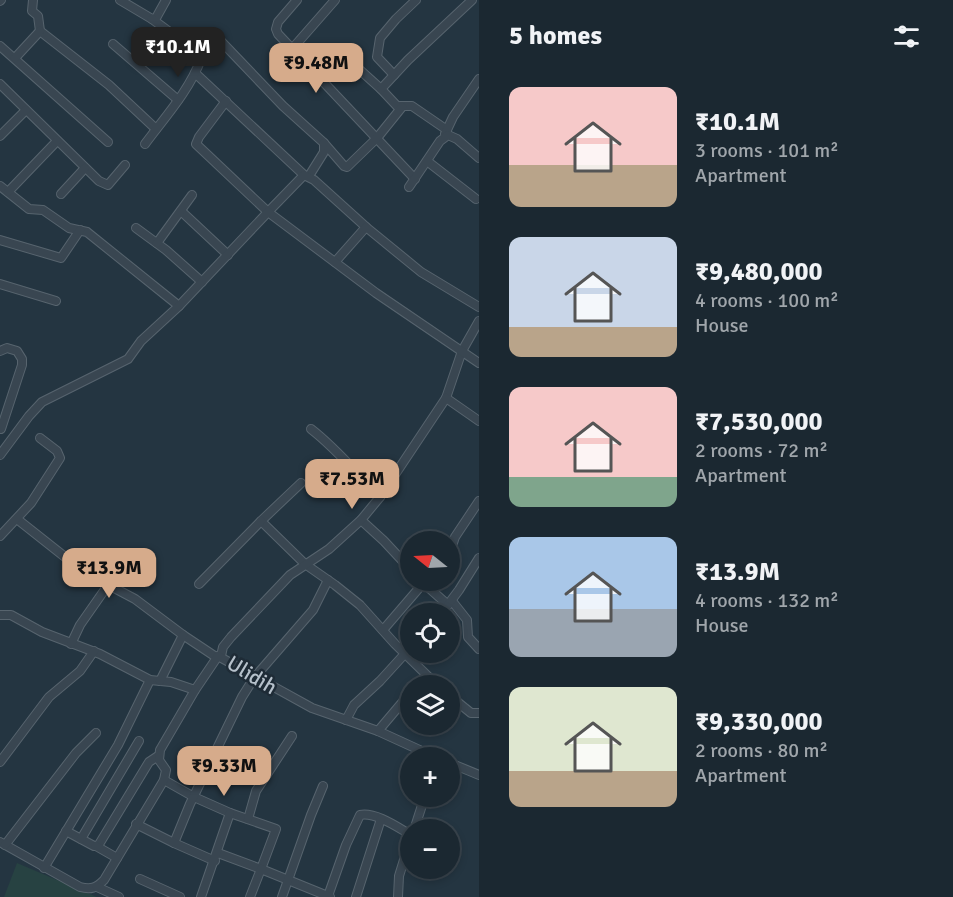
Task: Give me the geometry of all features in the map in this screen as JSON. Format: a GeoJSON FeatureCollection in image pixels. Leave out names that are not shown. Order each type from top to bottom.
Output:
{"type":"FeatureCollection","features":[{"type":"Feature","properties":{"kind":"street"},"geometry":{"type":"LineString","coordinates":[[120,0],[133,4],[201,56],[195,73],[178,100],[145,144]]}},
{"type":"Feature","properties":{"kind":"street"},"geometry":{"type":"LineString","coordinates":[[152,20],[156,18],[166,0]]}},
{"type":"Feature","properties":{"kind":"street"},"geometry":{"type":"LineString","coordinates":[[297,0],[278,22],[276,29],[292,50],[415,179]]}},
{"type":"Feature","properties":{"kind":"street"},"geometry":{"type":"LineString","coordinates":[[292,50],[335,0]]}},
{"type":"Feature","properties":{"kind":"street"},"geometry":{"type":"LineString","coordinates":[[394,75],[377,57],[380,38],[416,0]]}},
{"type":"Feature","properties":{"kind":"street"},"geometry":{"type":"LineString","coordinates":[[381,88],[472,0]]}},
{"type":"Feature","properties":{"kind":"street"},"geometry":{"type":"LineString","coordinates":[[31,1],[32,11],[38,16],[40,32],[109,85],[156,129]]}},
{"type":"Feature","properties":{"kind":"street"},"geometry":{"type":"LineString","coordinates":[[15,58],[40,32]]}},
{"type":"Feature","properties":{"kind":"street"},"geometry":{"type":"LineString","coordinates":[[217,37],[283,106],[324,143],[344,166],[347,167],[376,139],[402,107]]}},
{"type":"Feature","properties":{"kind":"street"},"geometry":{"type":"LineString","coordinates":[[113,44],[178,100]]}},
{"type":"Feature","properties":{"kind":"street"},"geometry":{"type":"LineString","coordinates":[[0,46],[108,142]]}},
{"type":"Feature","properties":{"kind":"street"},"geometry":{"type":"LineString","coordinates":[[350,61],[381,88],[397,106],[412,106],[445,134],[457,139],[479,158]]}},
{"type":"Feature","properties":{"kind":"street"},"geometry":{"type":"LineString","coordinates":[[195,73],[366,227],[421,272],[479,307]]}},
{"type":"Feature","properties":{"kind":"street"},"geometry":{"type":"LineString","coordinates":[[409,187],[479,79]]}},
{"type":"Feature","properties":{"kind":"street"},"geometry":{"type":"LineString","coordinates":[[0,84],[99,181],[108,185],[125,165]]}},
{"type":"Feature","properties":{"kind":"street"},"geometry":{"type":"LineString","coordinates":[[226,101],[196,144],[268,212],[376,293],[479,363]]}},
{"type":"Feature","properties":{"kind":"street"},"geometry":{"type":"LineString","coordinates":[[0,136],[26,110]]}},
{"type":"Feature","properties":{"kind":"street"},"geometry":{"type":"LineString","coordinates":[[8,192],[57,141]]}},
{"type":"Feature","properties":{"kind":"street"},"geometry":{"type":"LineString","coordinates":[[0,455],[42,402],[128,359],[141,341],[179,306],[268,212],[307,176],[324,152],[324,143]]}},
{"type":"Feature","properties":{"kind":"street"},"geometry":{"type":"LineString","coordinates":[[427,161],[476,199]]}},
{"type":"Feature","properties":{"kind":"street"},"geometry":{"type":"LineString","coordinates":[[61,194],[85,168]]}},
{"type":"Feature","properties":{"kind":"street"},"geometry":{"type":"LineString","coordinates":[[0,186],[29,209],[43,210],[69,228],[87,232],[179,306]]}},
{"type":"Feature","properties":{"kind":"street"},"geometry":{"type":"LineString","coordinates":[[157,243],[192,195]]}},
{"type":"Feature","properties":{"kind":"street"},"geometry":{"type":"LineString","coordinates":[[181,211],[228,255]]}},
{"type":"Feature","properties":{"kind":"street"},"geometry":{"type":"LineString","coordinates":[[335,262],[366,227]]}},
{"type":"Feature","properties":{"kind":"street"},"geometry":{"type":"LineString","coordinates":[[136,228],[202,282]]}},
{"type":"Feature","properties":{"kind":"street"},"geometry":{"type":"LineString","coordinates":[[0,240],[61,258],[80,230]]}},
{"type":"Feature","properties":{"kind":"street"},"geometry":{"type":"LineString","coordinates":[[0,284],[56,301]]}},
{"type":"Feature","properties":{"kind":"street"},"geometry":{"type":"LineString","coordinates":[[17,519],[84,572],[135,599],[183,635],[219,656],[242,624],[290,575],[329,549],[361,520],[380,497],[446,398],[462,351],[479,321]]}},
{"type":"Feature","properties":{"kind":"street"},"geometry":{"type":"LineString","coordinates":[[0,351],[7,348],[17,351],[22,359],[0,429],[13,437]]}},
{"type":"Feature","properties":{"kind":"street"},"geometry":{"type":"LineString","coordinates":[[446,398],[479,421]]}},
{"type":"Feature","properties":{"kind":"street"},"geometry":{"type":"LineString","coordinates":[[311,429],[335,449],[354,472],[380,497]]}},
{"type":"Feature","properties":{"kind":"street"},"geometry":{"type":"LineString","coordinates":[[1,532],[31,503],[60,458],[57,451],[39,438]]}},
{"type":"Feature","properties":{"kind":"street"},"geometry":{"type":"LineString","coordinates":[[199,584],[301,483]]}},
{"type":"Feature","properties":{"kind":"street"},"geometry":{"type":"LineString","coordinates":[[459,531],[479,501]]}},
{"type":"Feature","properties":{"kind":"street"},"geometry":{"type":"LineString","coordinates":[[361,520],[400,558]]}},
{"type":"Feature","properties":{"kind":"street"},"geometry":{"type":"LineString","coordinates":[[261,521],[305,564],[360,605],[383,630],[400,644]]}},
{"type":"Feature","properties":{"kind":"street"},"geometry":{"type":"LineString","coordinates":[[435,591],[450,603],[479,558]]}},
{"type":"Feature","properties":{"kind":"street"},"geometry":{"type":"LineString","coordinates":[[174,843],[225,729],[254,678],[313,610],[328,580]]}},
{"type":"Feature","properties":{"kind":"street"},"geometry":{"type":"LineString","coordinates":[[71,644],[80,625],[108,585]]}},
{"type":"Feature","properties":{"kind":"street"},"geometry":{"type":"LineString","coordinates":[[383,630],[416,591]]}},
{"type":"Feature","properties":{"kind":"street"},"geometry":{"type":"LineString","coordinates":[[460,613],[467,620],[468,637],[479,649]]}},
{"type":"Feature","properties":{"kind":"street"},"geometry":{"type":"LineString","coordinates":[[0,615],[17,618],[42,632],[94,651],[150,681],[171,682],[195,690]]}},
{"type":"Feature","properties":{"kind":"street"},"geometry":{"type":"LineString","coordinates":[[160,681],[183,635]]}},
{"type":"Feature","properties":{"kind":"street"},"geometry":{"type":"LineString","coordinates":[[0,762],[49,697],[80,671],[94,651]]}},
{"type":"Feature","properties":{"kind":"street","name":"Ulidih"},"geometry":{"type":"LineString","coordinates":[[96,846],[149,762],[158,756],[195,690],[219,656],[254,678],[312,708],[378,731],[413,747]]}},
{"type":"Feature","properties":{"kind":"street"},"geometry":{"type":"LineString","coordinates":[[346,720],[354,705],[400,659]]}},
{"type":"Feature","properties":{"kind":"street"},"geometry":{"type":"LineString","coordinates":[[418,663],[428,675]]}},
{"type":"Feature","properties":{"kind":"street"},"geometry":{"type":"LineString","coordinates":[[44,868],[118,745],[150,681]]}},
{"type":"Feature","properties":{"kind":"street"},"geometry":{"type":"LineString","coordinates":[[460,704],[471,713],[479,713]]}},
{"type":"Feature","properties":{"kind":"street"},"geometry":{"type":"LineString","coordinates":[[378,731],[400,705]]}},
{"type":"Feature","properties":{"kind":"street"},"geometry":{"type":"LineString","coordinates":[[96,733],[76,753],[3,844],[80,887],[88,889],[97,887],[104,880],[164,780],[166,770],[158,756]]}},
{"type":"Feature","properties":{"kind":"street"},"geometry":{"type":"LineString","coordinates":[[248,819],[256,791],[292,736]]}},
{"type":"Feature","properties":{"kind":"street"},"geometry":{"type":"LineString","coordinates":[[81,839],[139,741]]}},
{"type":"Feature","properties":{"kind":"street"},"geometry":{"type":"LineString","coordinates":[[460,767],[478,773]]}},
{"type":"Feature","properties":{"kind":"street"},"geometry":{"type":"LineString","coordinates":[[164,780],[194,797],[276,830],[250,897]]}},
{"type":"Feature","properties":{"kind":"street"},"geometry":{"type":"LineString","coordinates":[[282,897],[310,815],[323,786]]}},
{"type":"Feature","properties":{"kind":"street"},"geometry":{"type":"LineString","coordinates":[[201,897],[230,813]]}},
{"type":"Feature","properties":{"kind":"street"},"geometry":{"type":"LineString","coordinates":[[136,824],[174,843],[261,869],[329,897],[357,818],[364,814],[381,819],[400,830]]}},
{"type":"Feature","properties":{"kind":"street"},"geometry":{"type":"LineString","coordinates":[[356,897],[381,819]]}},
{"type":"Feature","properties":{"kind":"street"},"geometry":{"type":"LineString","coordinates":[[66,831],[117,858]]}},
{"type":"Feature","properties":{"kind":"street"},"geometry":{"type":"LineString","coordinates":[[398,897],[400,873]]}},
{"type":"Feature","properties":{"kind":"street"},"geometry":{"type":"LineString","coordinates":[[140,879],[165,894],[180,897]]}},
{"type":"Feature","properties":{"kind":"street"},"geometry":{"type":"LineString","coordinates":[[97,887],[103,897]]}},
{"type":"Feature","properties":{"kind":"street"},"geometry":{"type":"LineString","coordinates":[[97,887],[119,897]]}},
{"type":"Feature","properties":{"kind":"green space"},"geometry":{"type":"Polygon","coordinates":[[[17,863],[97,897],[4,897],[17,863]]]}}]}
